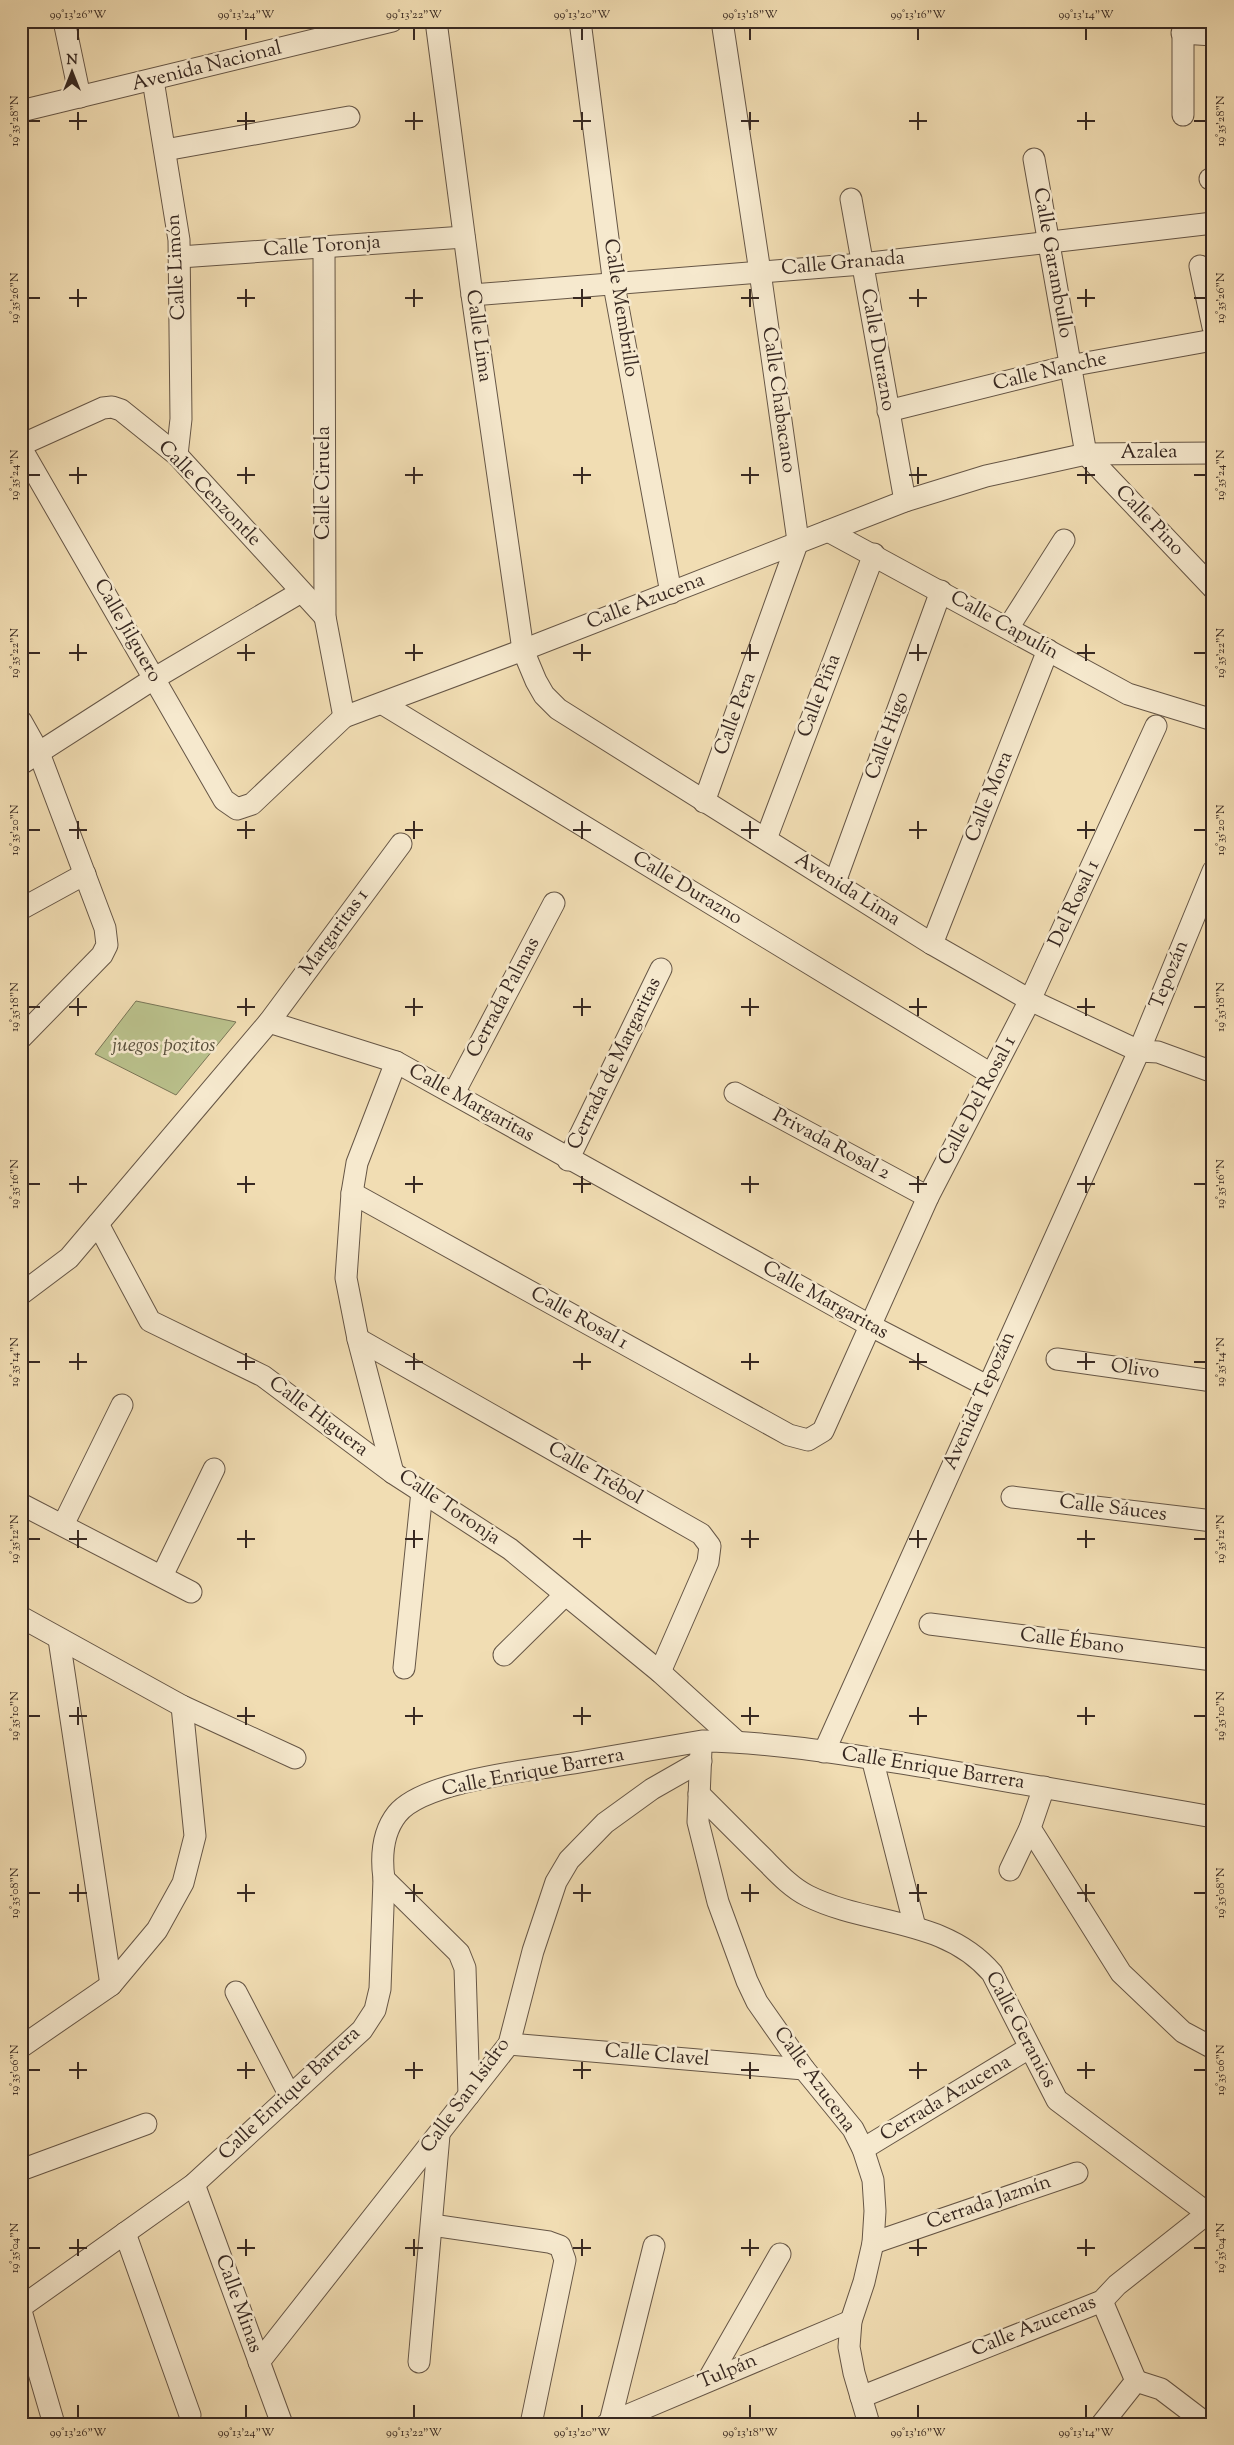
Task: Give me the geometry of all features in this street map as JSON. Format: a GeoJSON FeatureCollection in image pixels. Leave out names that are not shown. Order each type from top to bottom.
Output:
{"type":"FeatureCollection","features":[{"type":"Feature","properties":{"kind":"street"},"geometry":{"type":"LineString","coordinates":[[64,21],[80,97]]}},
{"type":"Feature","properties":{"kind":"street","name":"Avenida Nacional"},"geometry":{"type":"LineString","coordinates":[[21,111],[392,21]]}},
{"type":"Feature","properties":{"kind":"street","name":"Calle Lima"},"geometry":{"type":"LineString","coordinates":[[436,21],[472,295],[523,650]]}},
{"type":"Feature","properties":{"kind":"street","name":"Calle Membrillo"},"geometry":{"type":"LineString","coordinates":[[580,21],[614,285],[671,593]]}},
{"type":"Feature","properties":{"kind":"street","name":"Calle Chabacano"},"geometry":{"type":"LineString","coordinates":[[722,21],[798,541]]}},
{"type":"Feature","properties":{"kind":"street"},"geometry":{"type":"LineString","coordinates":[[1183,115],[1182,27],[1213,35]]}},
{"type":"Feature","properties":{"kind":"street","name":"Calle Limón"},"geometry":{"type":"LineString","coordinates":[[153,80],[180,257],[181,419],[177,455]]}},
{"type":"Feature","properties":{"kind":"street"},"geometry":{"type":"LineString","coordinates":[[164,150],[349,117]]}},
{"type":"Feature","properties":{"kind":"street","name":"Calle Garambullo"},"geometry":{"type":"LineString","coordinates":[[1034,159],[1086,454]]}},
{"type":"Feature","properties":{"kind":"street","name":"Calle Durazno"},"geometry":{"type":"LineString","coordinates":[[851,199],[905,501]]}},
{"type":"Feature","properties":{"kind":"street","name":"Calle Granada"},"geometry":{"type":"LineString","coordinates":[[472,295],[862,264],[1213,223]]}},
{"type":"Feature","properties":{"kind":"street","name":"Calle Toronja"},"geometry":{"type":"LineString","coordinates":[[180,257],[464,237]]}},
{"type":"Feature","properties":{"kind":"street","name":"Calle Ciruela"},"geometry":{"type":"LineString","coordinates":[[324,247],[325,617],[344,717]]}},
{"type":"Feature","properties":{"kind":"street"},"geometry":{"type":"LineString","coordinates":[[1200,266],[1213,328]]}},
{"type":"Feature","properties":{"kind":"street","name":"Calle Nanche"},"geometry":{"type":"LineString","coordinates":[[888,411],[1069,366],[1213,340]]}},
{"type":"Feature","properties":{"kind":"street","name":"Calle Cenzontle"},"geometry":{"type":"LineString","coordinates":[[21,447],[103,408],[112,407],[121,410],[177,455],[325,617]]}},
{"type":"Feature","properties":{"kind":"street","name":"Calle Jilguero"},"geometry":{"type":"LineString","coordinates":[[21,447],[224,800],[237,809]]}},
{"type":"Feature","properties":{"kind":"street","name":"Azalea"},"geometry":{"type":"LineString","coordinates":[[1086,454],[1213,452]]}},
{"type":"Feature","properties":{"kind":"street","name":"Calle Azucena"},"geometry":{"type":"LineString","coordinates":[[237,809],[252,804],[344,717],[383,704],[671,593],[798,541],[905,501],[986,476],[1086,454]]}},
{"type":"Feature","properties":{"kind":"street","name":"Calle Pino"},"geometry":{"type":"LineString","coordinates":[[1086,454],[1213,588]]}},
{"type":"Feature","properties":{"kind":"street","name":"Calle Capulín"},"geometry":{"type":"LineString","coordinates":[[828,531],[874,554],[1128,694],[1213,720]]}},
{"type":"Feature","properties":{"kind":"street"},"geometry":{"type":"LineString","coordinates":[[1008,628],[1064,540]]}},
{"type":"Feature","properties":{"kind":"street","name":"Calle Pera"},"geometry":{"type":"LineString","coordinates":[[704,802],[798,541]]}},
{"type":"Feature","properties":{"kind":"street","name":"Calle Piña"},"geometry":{"type":"LineString","coordinates":[[766,839],[874,554]]}},
{"type":"Feature","properties":{"kind":"street","name":"Calle Higo"},"geometry":{"type":"LineString","coordinates":[[834,882],[941,591]]}},
{"type":"Feature","properties":{"kind":"street"},"geometry":{"type":"LineString","coordinates":[[30,759],[154,678],[301,592]]}},
{"type":"Feature","properties":{"kind":"street","name":"Avenida Lima"},"geometry":{"type":"LineString","coordinates":[[523,650],[536,682],[544,695],[558,709],[932,944],[1030,1000],[1139,1050],[1158,1052],[1213,1072]]}},
{"type":"Feature","properties":{"kind":"street","name":"Calle Mora"},"geometry":{"type":"LineString","coordinates":[[932,944],[1048,650]]}},
{"type":"Feature","properties":{"kind":"street","name":"Calle Durazno"},"geometry":{"type":"LineString","coordinates":[[383,704],[992,1074]]}},
{"type":"Feature","properties":{"kind":"street"},"geometry":{"type":"LineString","coordinates":[[21,721],[30,759],[85,874],[105,928],[107,945],[102,956],[21,1038]]}},
{"type":"Feature","properties":{"kind":"street","name":"Del Rosal 1"},"geometry":{"type":"LineString","coordinates":[[1030,1000],[1156,726]]}},
{"type":"Feature","properties":{"kind":"street","name":"Margaritas 1"},"geometry":{"type":"LineString","coordinates":[[268,1022],[401,844]]}},
{"type":"Feature","properties":{"kind":"street","name":"Tepozán"},"geometry":{"type":"LineString","coordinates":[[1139,1050],[1213,871]]}},
{"type":"Feature","properties":{"kind":"street"},"geometry":{"type":"LineString","coordinates":[[21,909],[85,874]]}},
{"type":"Feature","properties":{"kind":"street","name":"Cerrada Palmas"},"geometry":{"type":"LineString","coordinates":[[454,1093],[554,902]]}},
{"type":"Feature","properties":{"kind":"street","name":"Cerrada de Margaritas"},"geometry":{"type":"LineString","coordinates":[[568,1160],[661,969]]}},
{"type":"Feature","properties":{"kind":"street","name":"Calle Del Rosal 1"},"geometry":{"type":"LineString","coordinates":[[808,1440],[823,1432],[928,1197],[1030,1000]]}},
{"type":"Feature","properties":{"kind":"street"},"geometry":{"type":"LineString","coordinates":[[21,1294],[69,1258],[268,1022]]}},
{"type":"Feature","properties":{"kind":"street","name":"Calle Margaritas"},"geometry":{"type":"LineString","coordinates":[[268,1022],[396,1062],[454,1093],[568,1160],[870,1326],[987,1386]]}},
{"type":"Feature","properties":{"kind":"street","name":"Avenida Tepozán"},"geometry":{"type":"LineString","coordinates":[[824,1752],[1139,1050]]}},
{"type":"Feature","properties":{"kind":"street","name":"Calle Toronja"},"geometry":{"type":"LineString","coordinates":[[396,1062],[357,1162],[352,1194],[346,1278],[358,1339],[393,1473],[510,1549],[660,1672],[736,1741]]}},
{"type":"Feature","properties":{"kind":"street","name":"Privada Rosal 2"},"geometry":{"type":"LineString","coordinates":[[735,1093],[928,1197]]}},
{"type":"Feature","properties":{"kind":"street","name":"Calle Rosal 1"},"geometry":{"type":"LineString","coordinates":[[352,1194],[789,1435],[808,1440]]}},
{"type":"Feature","properties":{"kind":"street","name":"Calle Higuera"},"geometry":{"type":"LineString","coordinates":[[98,1224],[150,1321],[263,1376],[393,1473]]}},
{"type":"Feature","properties":{"kind":"street","name":"Calle Trébol"},"geometry":{"type":"LineString","coordinates":[[358,1339],[701,1534],[710,1546],[708,1562],[660,1672]]}},
{"type":"Feature","properties":{"kind":"street","name":"Olivo"},"geometry":{"type":"LineString","coordinates":[[1057,1359],[1213,1381]]}},
{"type":"Feature","properties":{"kind":"street"},"geometry":{"type":"LineString","coordinates":[[63,1525],[122,1405]]}},
{"type":"Feature","properties":{"kind":"street"},"geometry":{"type":"LineString","coordinates":[[162,1576],[214,1469]]}},
{"type":"Feature","properties":{"kind":"street"},"geometry":{"type":"LineString","coordinates":[[404,1668],[422,1491]]}},
{"type":"Feature","properties":{"kind":"street","name":"Calle Sáuces"},"geometry":{"type":"LineString","coordinates":[[1012,1497],[1213,1521]]}},
{"type":"Feature","properties":{"kind":"street"},"geometry":{"type":"LineString","coordinates":[[21,1504],[191,1592]]}},
{"type":"Feature","properties":{"kind":"street"},"geometry":{"type":"LineString","coordinates":[[504,1655],[566,1595]]}},
{"type":"Feature","properties":{"kind":"street"},"geometry":{"type":"LineString","coordinates":[[21,1617],[182,1706],[296,1758]]}},
{"type":"Feature","properties":{"kind":"street","name":"Calle Ébano"},"geometry":{"type":"LineString","coordinates":[[930,1624],[1213,1660]]}},
{"type":"Feature","properties":{"kind":"street"},"geometry":{"type":"LineString","coordinates":[[59,1639],[111,1985]]}},
{"type":"Feature","properties":{"kind":"street"},"geometry":{"type":"LineString","coordinates":[[21,2047],[111,1985],[157,1930],[183,1883],[195,1836],[182,1706]]}},
{"type":"Feature","properties":{"kind":"street","name":"Calle Enrique Barrera"},"geometry":{"type":"LineString","coordinates":[[21,2308],[194,2184],[362,2030],[375,2010],[380,1989],[384,1879],[382,1862],[386,1832],[397,1813],[417,1798],[477,1780],[701,1751],[736,1741],[872,1758],[1213,1817]]}},
{"type":"Feature","properties":{"kind":"street","name":"Calle Azucena"},"geometry":{"type":"LineString","coordinates":[[701,1751],[698,1822],[718,1902],[747,1982],[758,2002],[804,2069],[853,2129],[863,2149],[873,2180],[875,2212],[873,2243],[864,2282],[851,2321],[849,2347],[869,2424]]}},
{"type":"Feature","properties":{"kind":"street","name":"Calle San Isidro"},"geometry":{"type":"LineString","coordinates":[[260,2362],[509,2044],[533,1952],[556,1882],[569,1860],[605,1823],[701,1751]]}},
{"type":"Feature","properties":{"kind":"street"},"geometry":{"type":"LineString","coordinates":[[872,1758],[915,1927]]}},
{"type":"Feature","properties":{"kind":"street"},"geometry":{"type":"LineString","coordinates":[[1010,1870],[1030,1828],[1044,1787]]}},
{"type":"Feature","properties":{"kind":"street","name":"Calle Geranios"},"geometry":{"type":"LineString","coordinates":[[699,1794],[789,1884],[808,1896],[915,1927],[961,1946],[979,1958],[992,1973],[1057,2100],[1209,2211]]}},
{"type":"Feature","properties":{"kind":"street"},"geometry":{"type":"LineString","coordinates":[[1030,1828],[1122,1973],[1183,2032],[1213,2048]]}},
{"type":"Feature","properties":{"kind":"street"},"geometry":{"type":"LineString","coordinates":[[384,1879],[459,1953],[465,1968],[469,2095]]}},
{"type":"Feature","properties":{"kind":"street"},"geometry":{"type":"LineString","coordinates":[[236,1992],[290,2096]]}},
{"type":"Feature","properties":{"kind":"street","name":"Calle Clavel"},"geometry":{"type":"LineString","coordinates":[[509,2044],[804,2069]]}},
{"type":"Feature","properties":{"kind":"street","name":"Cerrada Azucena"},"geometry":{"type":"LineString","coordinates":[[863,2149],[1029,2048]]}},
{"type":"Feature","properties":{"kind":"street"},"geometry":{"type":"LineString","coordinates":[[21,2170],[146,2124]]}},
{"type":"Feature","properties":{"kind":"street"},"geometry":{"type":"LineString","coordinates":[[419,2362],[439,2135]]}},
{"type":"Feature","properties":{"kind":"street","name":"Cerrada Jazmín"},"geometry":{"type":"LineString","coordinates":[[873,2243],[1077,2173]]}},
{"type":"Feature","properties":{"kind":"street","name":"Calle Minas"},"geometry":{"type":"LineString","coordinates":[[194,2184],[282,2424]]}},
{"type":"Feature","properties":{"kind":"street","name":"Calle Azucenas"},"geometry":{"type":"LineString","coordinates":[[861,2397],[1102,2301],[1117,2284],[1209,2211]]}},
{"type":"Feature","properties":{"kind":"street"},"geometry":{"type":"LineString","coordinates":[[432,2224],[548,2242],[560,2246],[564,2260],[531,2424]]}},
{"type":"Feature","properties":{"kind":"street"},"geometry":{"type":"LineString","coordinates":[[125,2233],[190,2415]]}},
{"type":"Feature","properties":{"kind":"street"},"geometry":{"type":"LineString","coordinates":[[608,2423],[654,2246]]}},
{"type":"Feature","properties":{"kind":"street"},"geometry":{"type":"LineString","coordinates":[[708,2380],[780,2254]]}},
{"type":"Feature","properties":{"kind":"street"},"geometry":{"type":"LineString","coordinates":[[1102,2301],[1136,2381],[1161,2390],[1207,2424]]}},
{"type":"Feature","properties":{"kind":"street"},"geometry":{"type":"LineString","coordinates":[[21,2311],[54,2424]]}},
{"type":"Feature","properties":{"kind":"street","name":"Tulpán"},"geometry":{"type":"LineString","coordinates":[[608,2423],[851,2321]]}},
{"type":"Feature","properties":{"kind":"street"},"geometry":{"type":"LineString","coordinates":[[1102,2424],[1136,2381]]}},
{"type":"Feature","properties":{"kind":"green space","name":"juegos pozitos"},"geometry":{"type":"Polygon","coordinates":[[[136,1001],[236,1022],[176,1095],[95,1054],[136,1001]]]}}]}
